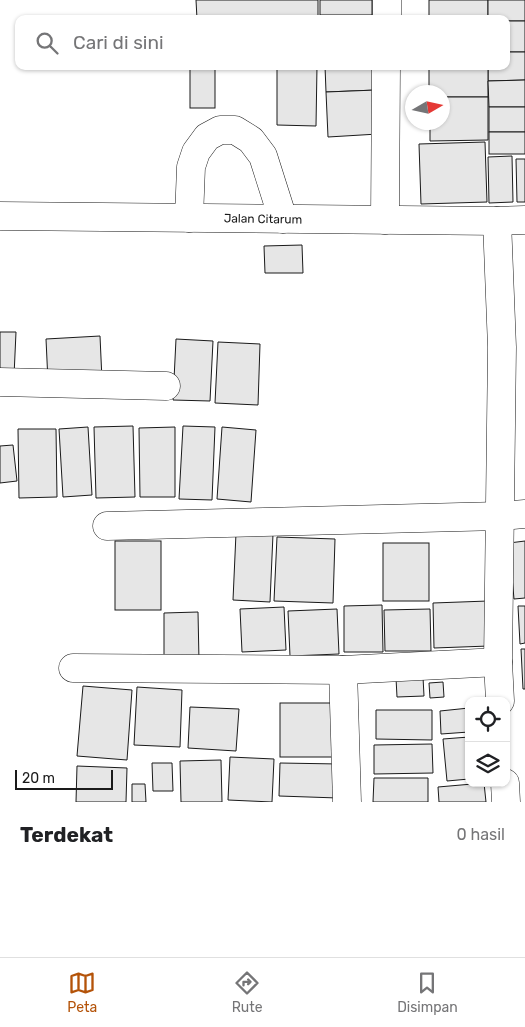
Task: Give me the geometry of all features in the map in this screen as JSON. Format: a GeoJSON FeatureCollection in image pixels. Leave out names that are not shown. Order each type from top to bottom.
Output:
{"type":"FeatureCollection","features":[{"type":"Feature","properties":{"kind":"street"},"geometry":{"type":"LineString","coordinates":[[386,15],[387,0]]}},
{"type":"Feature","properties":{"kind":"street"},"geometry":{"type":"LineString","coordinates":[[385,220],[386,70]]}},
{"type":"Feature","properties":{"kind":"street"},"geometry":{"type":"LineString","coordinates":[[189,218],[191,167],[196,152],[207,138],[220,130],[235,130],[250,140],[263,156],[283,219]]}},
{"type":"Feature","properties":{"kind":"street","name":"Jalan Citarum"},"geometry":{"type":"LineString","coordinates":[[0,216],[525,220]]}},
{"type":"Feature","properties":{"kind":"street"},"geometry":{"type":"LineString","coordinates":[[497,221],[502,347],[513,515],[498,662],[500,697]]}},
{"type":"Feature","properties":{"kind":"street"},"geometry":{"type":"LineString","coordinates":[[0,382],[166,386]]}},
{"type":"Feature","properties":{"kind":"street"},"geometry":{"type":"LineString","coordinates":[[107,526],[513,515]]}},
{"type":"Feature","properties":{"kind":"street"},"geometry":{"type":"LineString","coordinates":[[73,668],[343,670],[498,662]]}},
{"type":"Feature","properties":{"kind":"street"},"geometry":{"type":"LineString","coordinates":[[343,670],[347,802]]}},
{"type":"Feature","properties":{"kind":"street"},"geometry":{"type":"LineString","coordinates":[[505,787],[506,802]]}},
{"type":"Feature","properties":{"kind":"building"},"geometry":{"type":"Polygon","coordinates":[[[196,0],[318,0],[318,15],[197,15],[196,0]]]}},
{"type":"Feature","properties":{"kind":"building"},"geometry":{"type":"Polygon","coordinates":[[[320,0],[372,0],[372,15],[320,15],[320,0]]]}},
{"type":"Feature","properties":{"kind":"building"},"geometry":{"type":"Polygon","coordinates":[[[429,0],[488,0],[488,15],[429,15],[429,0]]]}},
{"type":"Feature","properties":{"kind":"building"},"geometry":{"type":"Polygon","coordinates":[[[488,0],[525,0],[525,21],[510,21],[510,15],[488,15],[488,0]]]}},
{"type":"Feature","properties":{"kind":"building"},"geometry":{"type":"Polygon","coordinates":[[[510,21],[525,21],[525,52],[510,52],[510,21]]]}},
{"type":"Feature","properties":{"kind":"building"},"geometry":{"type":"Polygon","coordinates":[[[510,52],[525,52],[525,80],[488,81],[488,70],[510,70],[510,52]]]}},
{"type":"Feature","properties":{"kind":"building"},"geometry":{"type":"Polygon","coordinates":[[[190,70],[215,70],[215,108],[190,108],[190,70]]]}},
{"type":"Feature","properties":{"kind":"building"},"geometry":{"type":"Polygon","coordinates":[[[277,70],[317,70],[316,126],[277,125],[277,70]]]}},
{"type":"Feature","properties":{"kind":"building"},"geometry":{"type":"Polygon","coordinates":[[[325,70],[374,70],[376,90],[326,92],[325,70]]]}},
{"type":"Feature","properties":{"kind":"building"},"geometry":{"type":"Polygon","coordinates":[[[429,70],[488,70],[488,97],[450,97],[450,85],[429,85],[429,70]]]}},
{"type":"Feature","properties":{"kind":"building"},"geometry":{"type":"Polygon","coordinates":[[[525,80],[525,107],[489,107],[488,81],[525,80]]]}},
{"type":"Feature","properties":{"kind":"building"},"geometry":{"type":"Polygon","coordinates":[[[376,90],[378,134],[328,137],[326,92],[376,90]]]}},
{"type":"Feature","properties":{"kind":"building"},"geometry":{"type":"Polygon","coordinates":[[[450,97],[488,97],[488,140],[430,141],[430,130],[450,130],[450,97]]]}},
{"type":"Feature","properties":{"kind":"building"},"geometry":{"type":"Polygon","coordinates":[[[489,107],[525,107],[525,132],[489,132],[489,107]]]}},
{"type":"Feature","properties":{"kind":"building"},"geometry":{"type":"Polygon","coordinates":[[[489,132],[525,132],[525,154],[489,154],[489,132]]]}},
{"type":"Feature","properties":{"kind":"building"},"geometry":{"type":"Polygon","coordinates":[[[485,142],[487,202],[421,204],[419,144],[485,142]]]}},
{"type":"Feature","properties":{"kind":"building"},"geometry":{"type":"Polygon","coordinates":[[[512,156],[513,202],[489,203],[488,157],[512,156]]]}},
{"type":"Feature","properties":{"kind":"building"},"geometry":{"type":"Polygon","coordinates":[[[516,159],[525,159],[525,202],[517,202],[516,159]]]}},
{"type":"Feature","properties":{"kind":"building"},"geometry":{"type":"Polygon","coordinates":[[[302,245],[303,273],[265,273],[264,246],[302,245]]]}},
{"type":"Feature","properties":{"kind":"building"},"geometry":{"type":"Polygon","coordinates":[[[0,332],[16,332],[14,376],[0,375],[0,332]]]}},
{"type":"Feature","properties":{"kind":"building"},"geometry":{"type":"Polygon","coordinates":[[[100,336],[102,380],[48,382],[46,339],[100,336]]]}},
{"type":"Feature","properties":{"kind":"building"},"geometry":{"type":"Polygon","coordinates":[[[176,339],[213,341],[210,401],[173,400],[176,339]]]}},
{"type":"Feature","properties":{"kind":"building"},"geometry":{"type":"Polygon","coordinates":[[[218,342],[260,344],[258,405],[215,403],[218,342]]]}},
{"type":"Feature","properties":{"kind":"building"},"geometry":{"type":"Polygon","coordinates":[[[133,426],[135,497],[96,498],[94,427],[133,426]]]}},
{"type":"Feature","properties":{"kind":"building"},"geometry":{"type":"Polygon","coordinates":[[[183,426],[215,427],[212,500],[179,499],[183,426]]]}},
{"type":"Feature","properties":{"kind":"building"},"geometry":{"type":"Polygon","coordinates":[[[88,427],[92,495],[63,497],[59,429],[88,427]]]}},
{"type":"Feature","properties":{"kind":"building"},"geometry":{"type":"Polygon","coordinates":[[[175,427],[175,497],[140,497],[139,428],[175,427]]]}},
{"type":"Feature","properties":{"kind":"building"},"geometry":{"type":"Polygon","coordinates":[[[222,427],[256,430],[251,502],[217,499],[222,427]]]}},
{"type":"Feature","properties":{"kind":"building"},"geometry":{"type":"Polygon","coordinates":[[[18,429],[56,429],[57,497],[19,498],[18,429]]]}},
{"type":"Feature","properties":{"kind":"building"},"geometry":{"type":"Polygon","coordinates":[[[13,445],[17,481],[0,483],[0,446],[13,445]]]}},
{"type":"Feature","properties":{"kind":"building"},"geometry":{"type":"Polygon","coordinates":[[[236,533],[273,534],[270,602],[233,600],[236,533]]]}},
{"type":"Feature","properties":{"kind":"building"},"geometry":{"type":"Polygon","coordinates":[[[277,537],[335,539],[333,603],[274,601],[277,537]]]}},
{"type":"Feature","properties":{"kind":"building"},"geometry":{"type":"Polygon","coordinates":[[[115,541],[161,541],[161,610],[115,610],[115,541]]]}},
{"type":"Feature","properties":{"kind":"building"},"geometry":{"type":"Polygon","coordinates":[[[525,541],[525,598],[514,599],[509,543],[525,541]]]}},
{"type":"Feature","properties":{"kind":"building"},"geometry":{"type":"Polygon","coordinates":[[[383,543],[429,543],[429,601],[383,601],[383,543]]]}},
{"type":"Feature","properties":{"kind":"building"},"geometry":{"type":"Polygon","coordinates":[[[488,601],[489,646],[434,648],[433,603],[488,601]]]}},
{"type":"Feature","properties":{"kind":"building"},"geometry":{"type":"Polygon","coordinates":[[[382,605],[383,652],[344,652],[344,606],[382,605]]]}},
{"type":"Feature","properties":{"kind":"building"},"geometry":{"type":"Polygon","coordinates":[[[518,606],[525,606],[525,643],[520,644],[518,606]]]}},
{"type":"Feature","properties":{"kind":"building"},"geometry":{"type":"Polygon","coordinates":[[[284,607],[286,650],[242,652],[240,609],[284,607]]]}},
{"type":"Feature","properties":{"kind":"building"},"geometry":{"type":"Polygon","coordinates":[[[337,609],[339,654],[290,656],[288,611],[337,609]]]}},
{"type":"Feature","properties":{"kind":"building"},"geometry":{"type":"Polygon","coordinates":[[[430,609],[431,651],[385,651],[384,610],[430,609]]]}},
{"type":"Feature","properties":{"kind":"building"},"geometry":{"type":"Polygon","coordinates":[[[198,612],[199,661],[164,661],[164,613],[198,612]]]}},
{"type":"Feature","properties":{"kind":"building"},"geometry":{"type":"Polygon","coordinates":[[[521,649],[525,649],[525,689],[523,689],[521,649]]]}},
{"type":"Feature","properties":{"kind":"building"},"geometry":{"type":"Polygon","coordinates":[[[423,677],[424,696],[397,697],[396,678],[423,677]]]}},
{"type":"Feature","properties":{"kind":"building"},"geometry":{"type":"Polygon","coordinates":[[[443,682],[444,697],[430,698],[429,683],[443,682]]]}},
{"type":"Feature","properties":{"kind":"building"},"geometry":{"type":"Polygon","coordinates":[[[83,686],[132,690],[127,760],[77,756],[83,686]]]}},
{"type":"Feature","properties":{"kind":"building"},"geometry":{"type":"Polygon","coordinates":[[[137,687],[182,690],[180,747],[134,745],[137,687]]]}},
{"type":"Feature","properties":{"kind":"building"},"geometry":{"type":"Polygon","coordinates":[[[280,703],[335,703],[335,757],[280,757],[280,703]]]}},
{"type":"Feature","properties":{"kind":"building"},"geometry":{"type":"Polygon","coordinates":[[[190,707],[239,709],[236,751],[188,748],[190,707]]]}},
{"type":"Feature","properties":{"kind":"building"},"geometry":{"type":"Polygon","coordinates":[[[465,708],[465,732],[441,734],[440,711],[465,708]]]}},
{"type":"Feature","properties":{"kind":"building"},"geometry":{"type":"Polygon","coordinates":[[[376,710],[432,710],[432,740],[376,739],[376,710]]]}},
{"type":"Feature","properties":{"kind":"building"},"geometry":{"type":"Polygon","coordinates":[[[465,737],[465,779],[447,781],[443,739],[465,737]]]}},
{"type":"Feature","properties":{"kind":"building"},"geometry":{"type":"Polygon","coordinates":[[[432,744],[433,773],[374,774],[374,745],[432,744]]]}},
{"type":"Feature","properties":{"kind":"building"},"geometry":{"type":"Polygon","coordinates":[[[230,757],[274,759],[272,802],[228,800],[230,757]]]}},
{"type":"Feature","properties":{"kind":"building"},"geometry":{"type":"Polygon","coordinates":[[[221,760],[222,802],[181,802],[180,761],[221,760]]]}},
{"type":"Feature","properties":{"kind":"building"},"geometry":{"type":"Polygon","coordinates":[[[152,763],[172,763],[173,791],[153,791],[152,763]]]}},
{"type":"Feature","properties":{"kind":"building"},"geometry":{"type":"Polygon","coordinates":[[[280,763],[339,764],[338,798],[279,796],[280,763]]]}},
{"type":"Feature","properties":{"kind":"building"},"geometry":{"type":"Polygon","coordinates":[[[77,766],[127,768],[126,802],[76,802],[77,766]]]}},
{"type":"Feature","properties":{"kind":"building"},"geometry":{"type":"Polygon","coordinates":[[[374,778],[428,778],[428,802],[373,802],[374,778]]]}},
{"type":"Feature","properties":{"kind":"building"},"geometry":{"type":"Polygon","coordinates":[[[132,784],[145,784],[146,802],[132,802],[132,784]]]}},
{"type":"Feature","properties":{"kind":"building"},"geometry":{"type":"Polygon","coordinates":[[[465,785],[465,787],[484,787],[486,802],[439,802],[438,787],[465,785]]]}}]}
